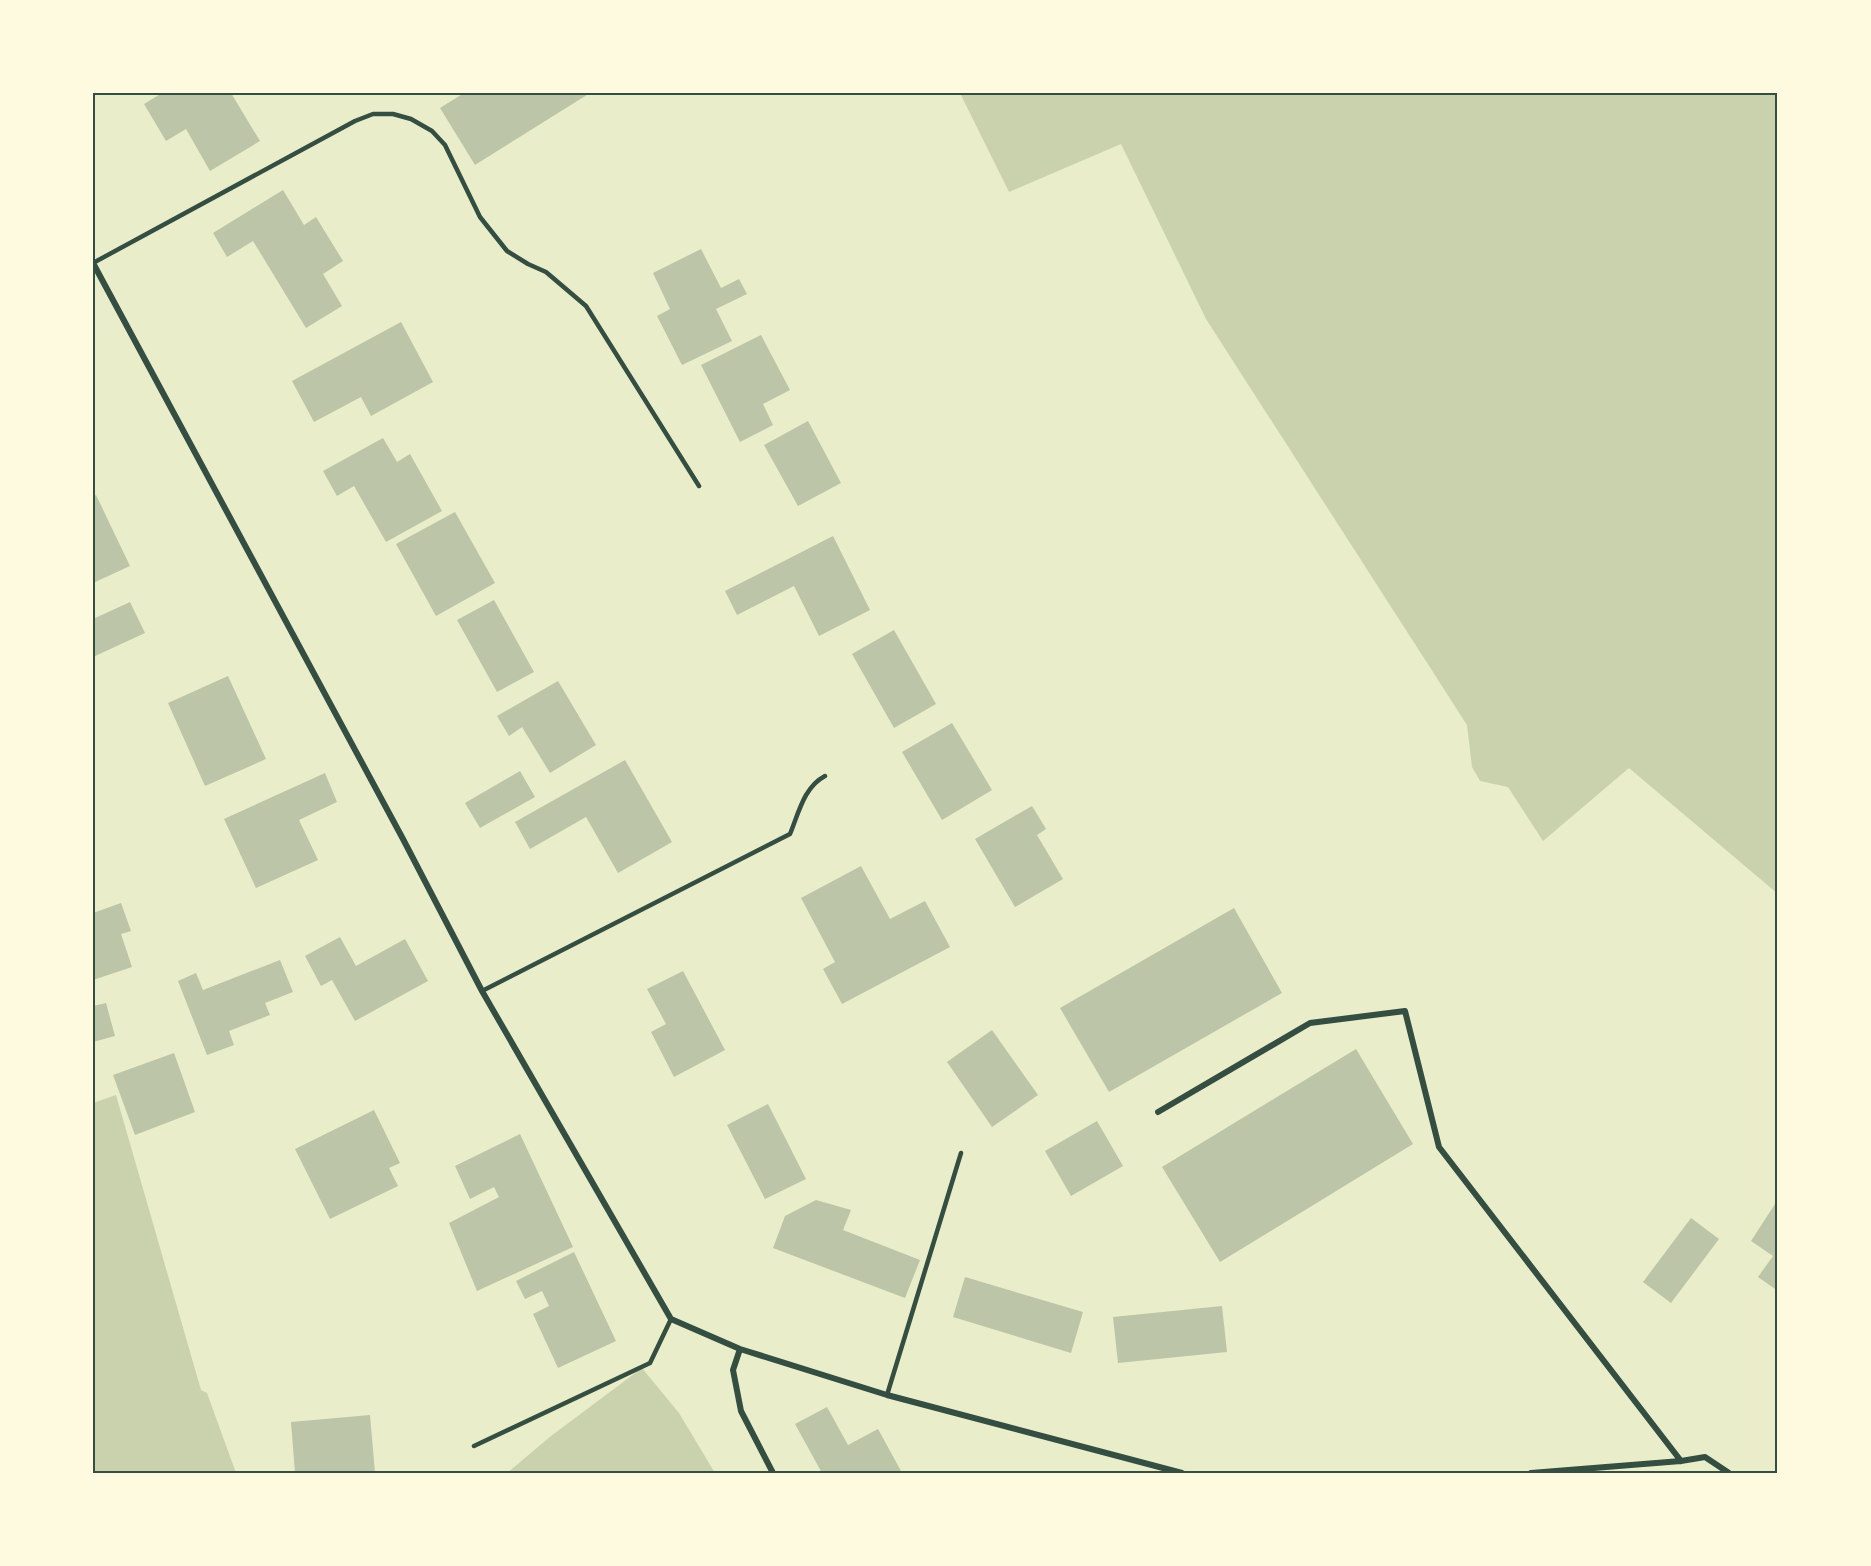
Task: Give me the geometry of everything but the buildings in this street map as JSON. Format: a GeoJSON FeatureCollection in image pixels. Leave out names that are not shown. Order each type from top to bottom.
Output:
{"type":"FeatureCollection","features":[{"type":"Feature","properties":{"kind":"street"},"geometry":{"type":"LineString","coordinates":[[93,263],[403,839],[482,991],[671,1319],[740,1349],[887,1395],[1182,1473]]}},
{"type":"Feature","properties":{"kind":"street"},"geometry":{"type":"LineString","coordinates":[[1158,1112],[1310,1023],[1405,1011],[1439,1147],[1681,1461]]}},
{"type":"Feature","properties":{"kind":"street"},"geometry":{"type":"LineString","coordinates":[[740,1349],[733,1370],[741,1411],[773,1473]]}},
{"type":"Feature","properties":{"kind":"street"},"geometry":{"type":"LineString","coordinates":[[1531,1473],[1705,1457],[1729,1473]]}},
{"type":"Feature","properties":{"kind":"lane"},"geometry":{"type":"LineString","coordinates":[[93,263],[355,121],[373,114],[393,114],[411,120],[432,131],[445,145],[480,217],[507,251],[546,272],[586,306],[699,486]]}},
{"type":"Feature","properties":{"kind":"lane"},"geometry":{"type":"LineString","coordinates":[[482,991],[790,834],[806,794],[817,780],[825,776]]}},
{"type":"Feature","properties":{"kind":"lane"},"geometry":{"type":"LineString","coordinates":[[887,1395],[961,1154]]}},
{"type":"Feature","properties":{"kind":"lane"},"geometry":{"type":"LineString","coordinates":[[474,1446],[650,1363],[671,1319]]}},
{"type":"Feature","properties":{"kind":"green space"},"geometry":{"type":"Polygon","coordinates":[[[960,93],[1778,93],[1778,894],[1629,768],[1543,841],[1508,787],[1480,781],[1472,767],[1467,725],[1206,319],[1121,144],[1009,192],[960,93]]]}},
{"type":"Feature","properties":{"kind":"green space"},"geometry":{"type":"Polygon","coordinates":[[[116,1095],[201,1390],[207,1393],[236,1473],[93,1473],[93,1103],[116,1095]]]}},
{"type":"Feature","properties":{"kind":"green space"},"geometry":{"type":"Polygon","coordinates":[[[642,1368],[679,1413],[715,1473],[507,1473],[551,1436],[642,1368]]]}}]}
